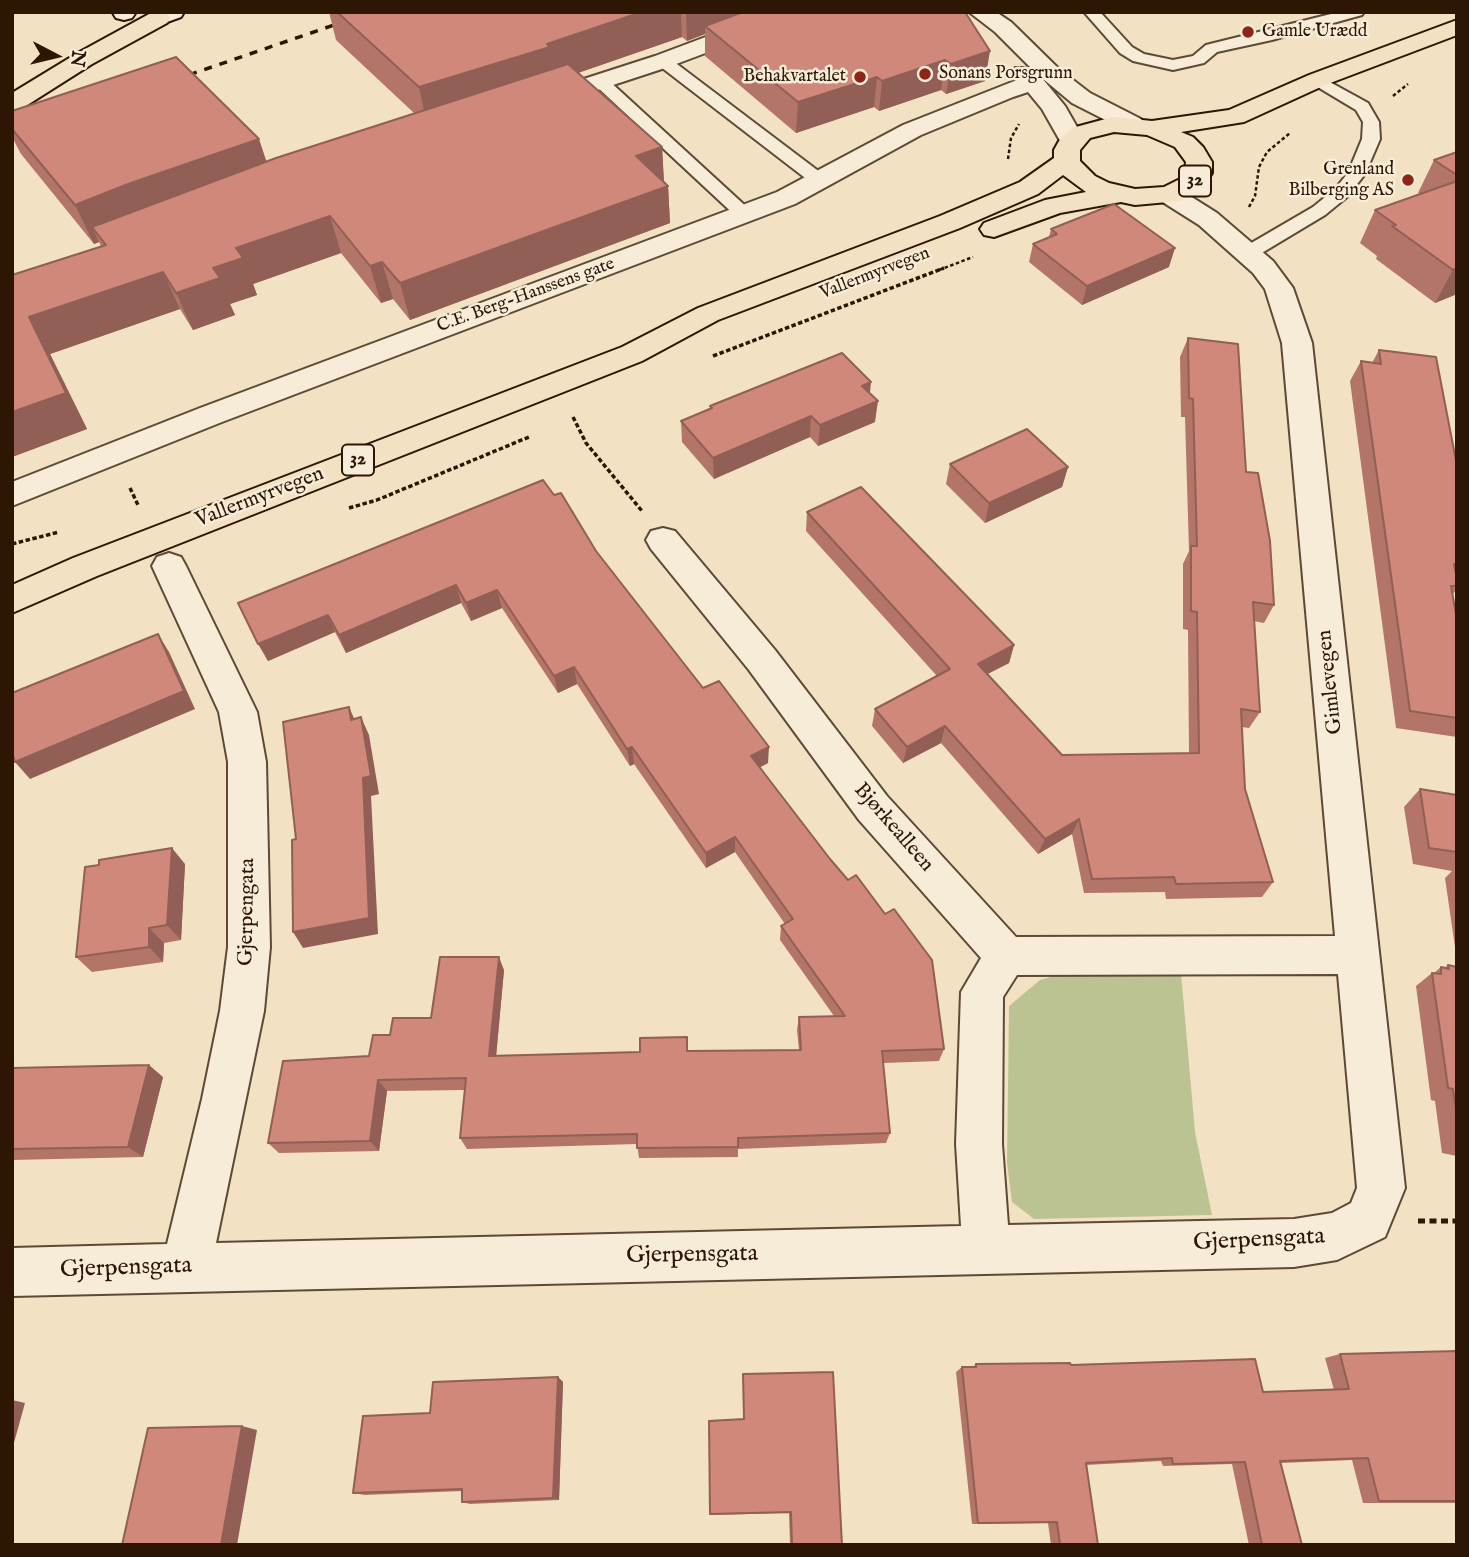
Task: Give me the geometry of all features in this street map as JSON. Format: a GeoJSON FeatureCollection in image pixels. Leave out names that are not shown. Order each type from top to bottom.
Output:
{"type":"FeatureCollection","features":[{"type":"Feature","properties":{"kind":"main road"},"geometry":{"type":"LineString","coordinates":[[102,24],[124,18],[163,14]]}},
{"type":"Feature","properties":{"kind":"main road"},"geometry":{"type":"LineString","coordinates":[[12,104],[124,18]]}},
{"type":"Feature","properties":{"kind":"main road","name":"32"},"geometry":{"type":"LineString","coordinates":[[1142,126],[1184,142],[1194,152],[1199,162],[1199,173],[1194,182],[1170,195],[1135,197],[1117,195],[1086,182],[1074,172],[1069,151],[1081,132],[1096,127],[1142,126],[1235,117],[1317,80],[1457,27]]}},
{"type":"Feature","properties":{"kind":"main road","name":"32"},"geometry":{"type":"LineString","coordinates":[[1199,162],[1235,117]]}},
{"type":"Feature","properties":{"kind":"main road","name":"Vallermyrvegen"},"geometry":{"type":"LineString","coordinates":[[12,600],[85,567],[632,354],[708,314],[994,204],[1029,188],[1069,151]]}},
{"type":"Feature","properties":{"kind":"main road","name":"Vallermyrvegen"},"geometry":{"type":"LineString","coordinates":[[632,354],[729,329],[1054,206],[1117,195]]}},
{"type":"Feature","properties":{"kind":"main road","name":"Vallermyrvegen"},"geometry":{"type":"LineString","coordinates":[[12,582],[85,567]]}},
{"type":"Feature","properties":{"kind":"street"},"geometry":{"type":"LineString","coordinates":[[513,109],[663,61],[793,12]]}},
{"type":"Feature","properties":{"kind":"street"},"geometry":{"type":"LineString","coordinates":[[981,13],[982,31],[1053,106],[1069,151]]}},
{"type":"Feature","properties":{"kind":"street"},"geometry":{"type":"LineString","coordinates":[[981,13],[1003,27],[1051,74],[1081,98],[1142,126]]}},
{"type":"Feature","properties":{"kind":"street","name":"C.E. Berg-Hanssens gate"},"geometry":{"type":"LineString","coordinates":[[12,495],[211,415],[745,215],[786,198],[912,130],[1004,92],[1033,83]]}},
{"type":"Feature","properties":{"kind":"street","name":"Gimlevegen"},"geometry":{"type":"LineString","coordinates":[[1170,195],[1208,219],[1248,253],[1279,288],[1297,343],[1381,1188],[1368,1220]]}},
{"type":"Feature","properties":{"kind":"street","name":"Bjørkealleen"},"geometry":{"type":"LineString","coordinates":[[663,540],[762,660],[873,808],[1006,956]]}},
{"type":"Feature","properties":{"kind":"street","name":"Gjerpengata"},"geometry":{"type":"LineString","coordinates":[[169,566],[238,712],[247,762],[250,862],[249,947],[242,1011],[225,1099],[186,1268]]}},
{"type":"Feature","properties":{"kind":"street"},"geometry":{"type":"LineString","coordinates":[[986,1250],[979,1144],[982,992],[1006,956],[1357,955]]}},
{"type":"Feature","properties":{"kind":"street","name":"Gjerpensgata"},"geometry":{"type":"LineString","coordinates":[[12,1272],[1294,1243],[1337,1236],[1368,1220]]}},
{"type":"Feature","properties":{"kind":"lane"},"geometry":{"type":"LineString","coordinates":[[1091,12],[1126,50],[1139,58],[1172,65],[1198,60],[1212,48],[1266,37],[1357,12]]}},
{"type":"Feature","properties":{"kind":"lane"},"geometry":{"type":"LineString","coordinates":[[663,61],[819,180]]}},
{"type":"Feature","properties":{"kind":"lane"},"geometry":{"type":"LineString","coordinates":[[1248,253],[1319,211],[1341,193],[1356,174],[1371,139],[1371,121],[1362,107],[1317,80]]}},
{"type":"Feature","properties":{"kind":"lane"},"geometry":{"type":"LineString","coordinates":[[601,82],[745,215]]}},
{"type":"Feature","properties":{"kind":"path"},"geometry":{"type":"LineString","coordinates":[[572,416],[586,443],[627,491],[663,540]]}},
{"type":"Feature","properties":{"kind":"green space"},"geometry":{"type":"Polygon","coordinates":[[[1080,969],[1181,973],[1195,1132],[1212,1215],[1034,1219],[1012,1202],[1007,1163],[1009,1006],[1040,980],[1080,969]]]}},
{"type":"Feature","properties":{"kind":"building"},"geometry":{"type":"Polygon","coordinates":[[[337,12],[642,12],[547,44],[550,47],[419,87],[337,12]]]}},
{"type":"Feature","properties":{"kind":"building","name":"Behakvartalet"},"geometry":{"type":"Polygon","coordinates":[[[743,12],[965,12],[990,51],[951,64],[945,60],[882,81],[877,77],[798,102],[705,26],[743,12]]]}},
{"type":"Feature","properties":{"kind":"building"},"geometry":{"type":"Polygon","coordinates":[[[176,57],[259,139],[75,205],[12,129],[12,111],[176,57]]]}},
{"type":"Feature","properties":{"kind":"building"},"geometry":{"type":"Polygon","coordinates":[[[568,64],[662,147],[636,156],[668,186],[400,283],[382,262],[370,266],[330,216],[236,248],[243,258],[213,268],[220,278],[176,293],[163,272],[29,317],[66,393],[12,412],[12,275],[106,245],[92,227],[276,158],[568,64]]]}},
{"type":"Feature","properties":{"kind":"building"},"geometry":{"type":"Polygon","coordinates":[[[1457,152],[1457,175],[1434,160],[1457,152]]]}},
{"type":"Feature","properties":{"kind":"building"},"geometry":{"type":"Polygon","coordinates":[[[1457,181],[1457,268],[1453,270],[1392,226],[1396,225],[1375,210],[1457,181]]]}},
{"type":"Feature","properties":{"kind":"building"},"geometry":{"type":"Polygon","coordinates":[[[1114,204],[1175,248],[1087,286],[1033,244],[1057,234],[1051,229],[1114,204]]]}},
{"type":"Feature","properties":{"kind":"building"},"geometry":{"type":"Polygon","coordinates":[[[1188,338],[1238,344],[1246,472],[1258,473],[1270,541],[1274,605],[1253,602],[1260,712],[1241,709],[1245,789],[1273,882],[1176,884],[1174,877],[1092,879],[1079,819],[1045,839],[945,726],[907,747],[875,709],[950,669],[807,512],[861,487],[1014,645],[978,664],[1062,755],[1199,753],[1197,612],[1191,611],[1191,546],[1197,546],[1193,399],[1189,398],[1188,338]]]}},
{"type":"Feature","properties":{"kind":"building"},"geometry":{"type":"Polygon","coordinates":[[[1379,350],[1436,357],[1457,466],[1457,565],[1454,564],[1457,586],[1451,586],[1457,620],[1457,718],[1410,711],[1361,361],[1381,364],[1379,350]]]}},
{"type":"Feature","properties":{"kind":"building"},"geometry":{"type":"Polygon","coordinates":[[[842,353],[871,382],[862,386],[878,401],[820,425],[811,416],[713,458],[681,421],[712,408],[710,406],[842,353]]]}},
{"type":"Feature","properties":{"kind":"building"},"geometry":{"type":"Polygon","coordinates":[[[1027,429],[1068,467],[989,503],[950,464],[1027,429]]]}},
{"type":"Feature","properties":{"kind":"building"},"geometry":{"type":"Polygon","coordinates":[[[543,480],[554,495],[561,493],[596,551],[703,688],[719,681],[769,747],[751,756],[830,859],[848,880],[856,875],[885,914],[894,909],[932,960],[944,1049],[882,1051],[890,1133],[738,1138],[738,1147],[637,1148],[637,1134],[460,1138],[466,1078],[378,1080],[370,1141],[268,1143],[283,1061],[369,1056],[373,1035],[390,1035],[393,1018],[431,1018],[440,957],[499,957],[489,1056],[640,1052],[640,1038],[687,1037],[687,1051],[801,1050],[799,1017],[845,1016],[781,926],[793,919],[735,837],[706,853],[632,747],[627,749],[574,667],[554,676],[497,590],[466,603],[456,585],[339,635],[328,615],[258,644],[238,603],[543,480]]]}},
{"type":"Feature","properties":{"kind":"building"},"geometry":{"type":"Polygon","coordinates":[[[158,634],[184,691],[15,762],[12,753],[12,693],[158,634]]]}},
{"type":"Feature","properties":{"kind":"building"},"geometry":{"type":"Polygon","coordinates":[[[349,707],[351,720],[361,717],[371,776],[363,778],[369,918],[293,932],[292,840],[296,839],[283,722],[349,707]]]}},
{"type":"Feature","properties":{"kind":"building"},"geometry":{"type":"Polygon","coordinates":[[[1420,789],[1457,795],[1457,852],[1429,848],[1420,789]]]}},
{"type":"Feature","properties":{"kind":"building"},"geometry":{"type":"Polygon","coordinates":[[[172,848],[167,925],[149,928],[149,947],[76,957],[85,867],[99,865],[99,860],[172,848]]]}},
{"type":"Feature","properties":{"kind":"building"},"geometry":{"type":"Polygon","coordinates":[[[1448,965],[1457,967],[1457,1117],[1453,1089],[1448,1088],[1432,973],[1441,974],[1441,967],[1449,969],[1448,965]]]}},
{"type":"Feature","properties":{"kind":"building"},"geometry":{"type":"Polygon","coordinates":[[[149,1065],[128,1147],[12,1149],[12,1068],[149,1065]]]}},
{"type":"Feature","properties":{"kind":"building"},"geometry":{"type":"Polygon","coordinates":[[[1457,1351],[1457,1501],[1379,1501],[1368,1458],[1280,1461],[1302,1545],[1262,1545],[1245,1462],[1173,1464],[1172,1458],[1086,1463],[1098,1545],[1060,1545],[1057,1522],[978,1523],[962,1367],[976,1367],[976,1364],[1071,1365],[1255,1359],[1263,1392],[1349,1389],[1340,1354],[1457,1351]]]}},
{"type":"Feature","properties":{"kind":"building"},"geometry":{"type":"Polygon","coordinates":[[[833,1372],[842,1545],[792,1545],[791,1512],[710,1514],[709,1421],[744,1419],[743,1374],[833,1372]]]}},
{"type":"Feature","properties":{"kind":"building"},"geometry":{"type":"Polygon","coordinates":[[[558,1377],[553,1498],[462,1502],[462,1489],[353,1493],[363,1416],[430,1413],[433,1382],[558,1377]]]}},
{"type":"Feature","properties":{"kind":"building"},"geometry":{"type":"Polygon","coordinates":[[[242,1426],[221,1545],[122,1545],[148,1428],[242,1426]]]}},
{"type":"Feature","properties":{"kind":"railway"},"geometry":{"type":"LineString","coordinates":[[174,80],[372,12]]}},
{"type":"Feature","properties":{"kind":"place","name":"Gamle Urædd"},"geometry":{"type":"Point","coordinates":[1248,32]}},
{"type":"Feature","properties":{"kind":"place","name":"Sonans Porsgrunn"},"geometry":{"type":"Point","coordinates":[925,74]}},
{"type":"Feature","properties":{"kind":"place","name":"Behakvartalet"},"geometry":{"type":"Point","coordinates":[860,77]}},
{"type":"Feature","properties":{"kind":"place","name":"Grenland Bilberging AS"},"geometry":{"type":"Point","coordinates":[1408,180]}}]}
